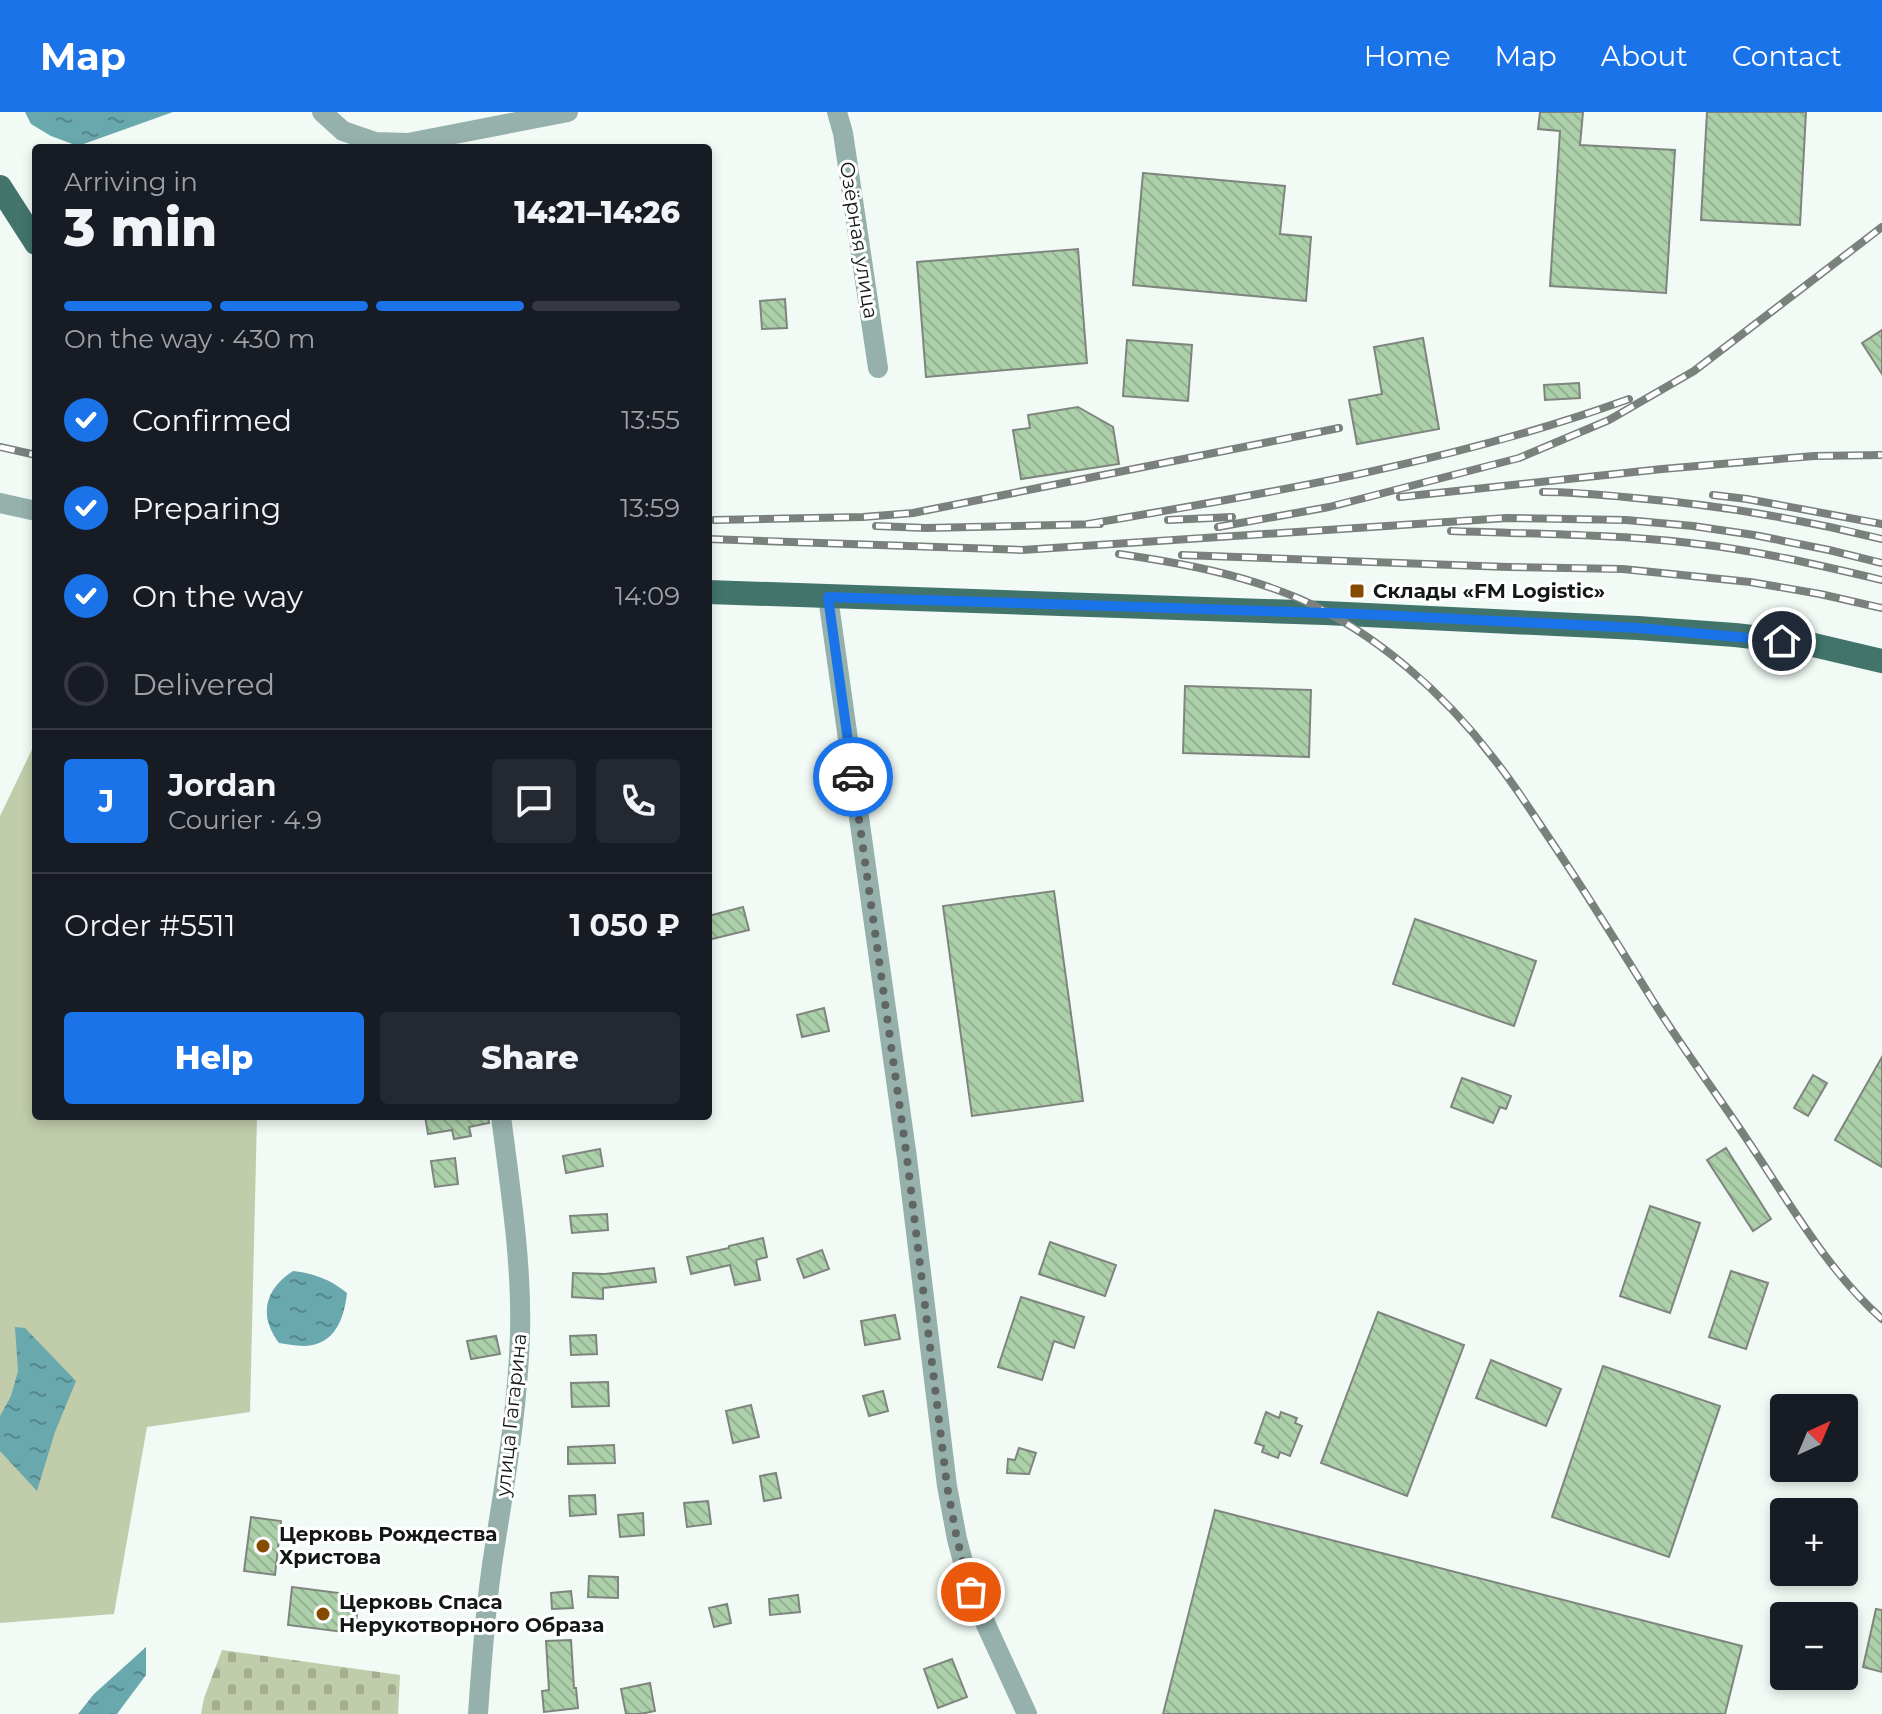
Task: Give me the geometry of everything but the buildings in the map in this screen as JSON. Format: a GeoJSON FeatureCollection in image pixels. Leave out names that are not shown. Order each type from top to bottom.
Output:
{"type":"FeatureCollection","features":[{"type":"Feature","properties":{"kind":"main road"},"geometry":{"type":"LineString","coordinates":[[0,187],[32,237]]}},
{"type":"Feature","properties":{"kind":"main road"},"geometry":{"type":"LineString","coordinates":[[712,592],[1325,613],[1638,628],[1805,643],[1882,661]]}},
{"type":"Feature","properties":{"kind":"street"},"geometry":{"type":"LineString","coordinates":[[322,112],[344,139],[408,143],[568,112]]}},
{"type":"Feature","properties":{"kind":"street","name":"Озёрная улица"},"geometry":{"type":"LineString","coordinates":[[837,112],[843,133],[878,368]]}},
{"type":"Feature","properties":{"kind":"street"},"geometry":{"type":"LineString","coordinates":[[0,503],[32,510]]}},
{"type":"Feature","properties":{"kind":"street"},"geometry":{"type":"LineString","coordinates":[[828,597],[907,1158],[947,1486],[971,1592],[1027,1714]]}},
{"type":"Feature","properties":{"kind":"street","name":"улица Гагарина"},"geometry":{"type":"LineString","coordinates":[[478,1714],[483,1637],[511,1447],[520,1334],[518,1254],[501,1120]]}},
{"type":"Feature","properties":{"kind":"green space"},"geometry":{"type":"Polygon","coordinates":[[[32,749],[32,1120],[257,1120],[250,1412],[147,1427],[114,1614],[0,1623],[0,816],[32,749]]]}},
{"type":"Feature","properties":{"kind":"green space"},"geometry":{"type":"Polygon","coordinates":[[[222,1650],[400,1675],[398,1714],[201,1714],[222,1650]]]}},
{"type":"Feature","properties":{"kind":"water"},"geometry":{"type":"Polygon","coordinates":[[[25,112],[173,112],[84,144],[73,144],[51,136],[31,124],[25,112]]]}},
{"type":"Feature","properties":{"kind":"water"},"geometry":{"type":"Polygon","coordinates":[[[293,1271],[322,1278],[347,1293],[340,1321],[324,1341],[303,1346],[279,1343],[272,1333],[267,1313],[271,1294],[293,1271]]]}},
{"type":"Feature","properties":{"kind":"water"},"geometry":{"type":"Polygon","coordinates":[[[15,1327],[25,1328],[76,1381],[55,1432],[37,1491],[0,1451],[0,1416],[11,1396],[18,1371],[15,1327]]]}},
{"type":"Feature","properties":{"kind":"water"},"geometry":{"type":"Polygon","coordinates":[[[146,1647],[146,1675],[117,1714],[78,1714],[94,1694],[146,1647]]]}},
{"type":"Feature","properties":{"kind":"railway"},"geometry":{"type":"LineString","coordinates":[[1218,527],[1329,507],[1519,458],[1609,420],[1694,371],[1882,227]]}},
{"type":"Feature","properties":{"kind":"railway"},"geometry":{"type":"LineString","coordinates":[[1088,524],[1362,474],[1497,441],[1629,399]]}},
{"type":"Feature","properties":{"kind":"railway"},"geometry":{"type":"LineString","coordinates":[[714,520],[913,513],[1339,428]]}},
{"type":"Feature","properties":{"kind":"railway"},"geometry":{"type":"LineString","coordinates":[[0,447],[32,454]]}},
{"type":"Feature","properties":{"kind":"railway"},"geometry":{"type":"LineString","coordinates":[[1400,497],[1662,469],[1814,456],[1882,455]]}},
{"type":"Feature","properties":{"kind":"railway"},"geometry":{"type":"LineString","coordinates":[[1543,492],[1728,509],[1882,539]]}},
{"type":"Feature","properties":{"kind":"railway"},"geometry":{"type":"LineString","coordinates":[[1713,495],[1882,524]]}},
{"type":"Feature","properties":{"kind":"railway"},"geometry":{"type":"LineString","coordinates":[[1168,520],[1232,517]]}},
{"type":"Feature","properties":{"kind":"railway"},"geometry":{"type":"LineString","coordinates":[[712,539],[1022,550],[1507,518],[1626,520],[1754,535],[1882,563]]}},
{"type":"Feature","properties":{"kind":"railway"},"geometry":{"type":"LineString","coordinates":[[876,526],[926,528],[1100,524]]}},
{"type":"Feature","properties":{"kind":"railway"},"geometry":{"type":"LineString","coordinates":[[1451,531],[1600,536],[1690,543],[1763,554],[1882,580]]}},
{"type":"Feature","properties":{"kind":"railway"},"geometry":{"type":"LineString","coordinates":[[1119,554],[1211,570],[1300,599],[1382,647],[1431,688],[1494,759],[1522,798],[1664,1019],[1810,1234],[1844,1279],[1882,1319]]}},
{"type":"Feature","properties":{"kind":"railway"},"geometry":{"type":"LineString","coordinates":[[1182,555],[1623,569],[1750,582],[1882,608]]}},
{"type":"Feature","properties":{"kind":"way so far"},"geometry":{"type":"LineString","coordinates":[[853,777],[907,1158],[947,1486],[971,1592]]}},
{"type":"Feature","properties":{"kind":"place","name":"Склады «FM Logistic»"},"geometry":{"type":"Point","coordinates":[1357,591]}},
{"type":"Feature","properties":{"kind":"place","name":"Церковь Рождества Христова"},"geometry":{"type":"Point","coordinates":[263,1546]}},
{"type":"Feature","properties":{"kind":"place","name":"Церковь Спаса Нерукотворного Образа"},"geometry":{"type":"Point","coordinates":[323,1614]}},
{"type":"Feature","properties":{"kind":"route"},"geometry":{"type":"LineString","coordinates":[[853,777],[828,597],[1358,614],[1638,628],[1782,641]]}}]}
